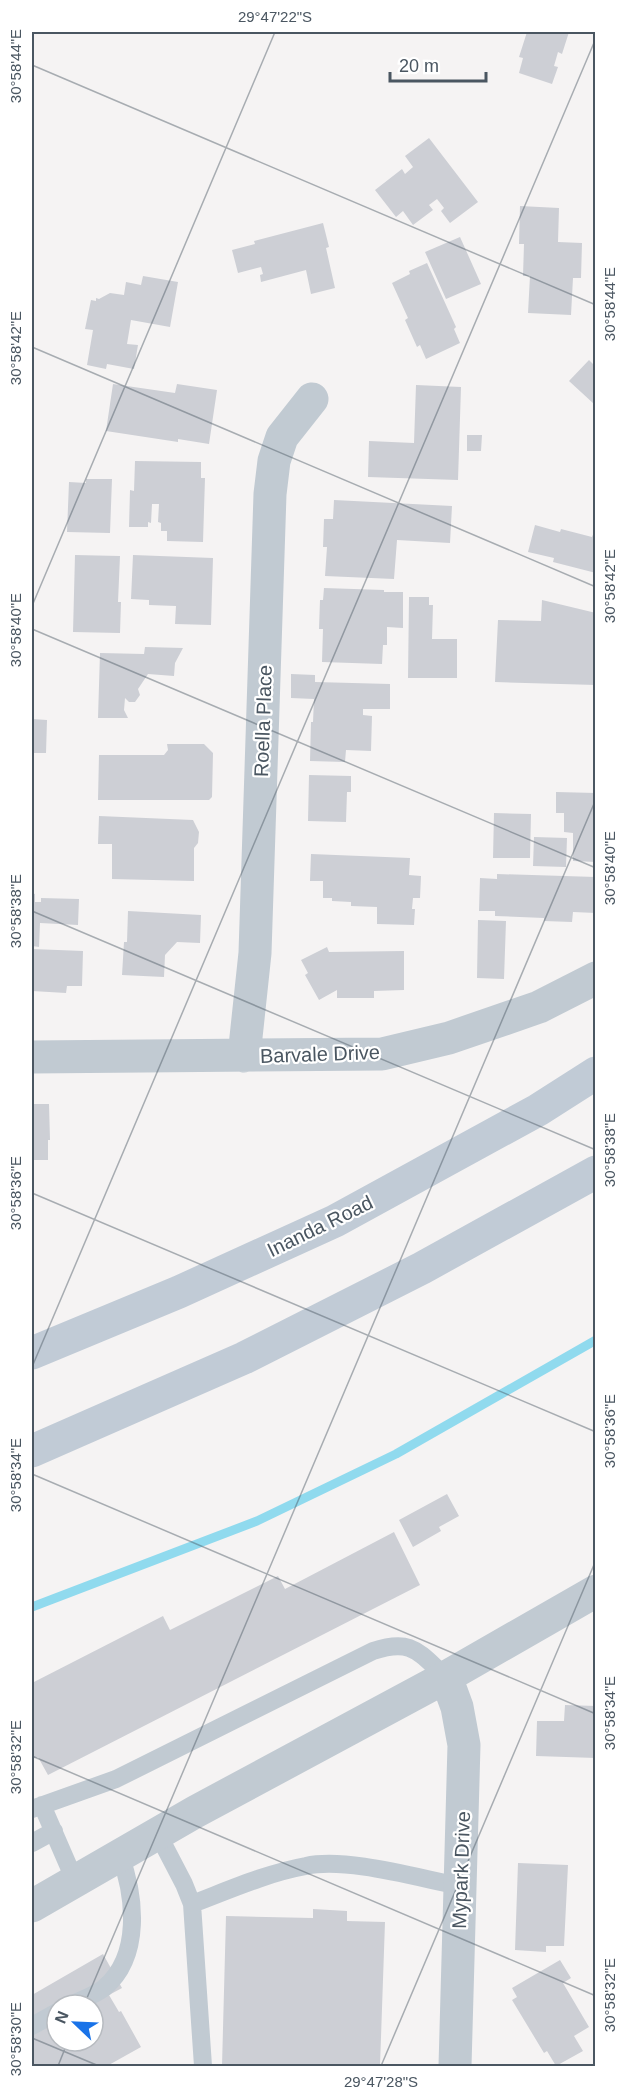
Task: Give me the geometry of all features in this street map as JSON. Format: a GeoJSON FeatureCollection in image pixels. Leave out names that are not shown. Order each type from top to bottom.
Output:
{"type":"FeatureCollection","features":[{"type":"Feature","properties":{"kind":"main road","name":"Inanda Road"},"geometry":{"type":"LineString","coordinates":[[32,1353],[179,1292],[335,1221],[538,1110],[596,1073]]}},
{"type":"Feature","properties":{"kind":"main road"},"geometry":{"type":"LineString","coordinates":[[32,1451],[244,1358],[422,1268],[596,1172]]}},
{"type":"Feature","properties":{"kind":"street","name":"Roella Place"},"geometry":{"type":"LineString","coordinates":[[244,1056],[255,953],[270,494],[274,461],[282,437],[312,399]]}},
{"type":"Feature","properties":{"kind":"street","name":"Barvale Drive"},"geometry":{"type":"LineString","coordinates":[[32,1057],[382,1054],[449,1038],[539,1007],[596,978]]}},
{"type":"Feature","properties":{"kind":"street"},"geometry":{"type":"LineString","coordinates":[[32,1906],[120,1855],[446,1677],[596,1591]]}},
{"type":"Feature","properties":{"kind":"street","name":"Mypark Drive"},"geometry":{"type":"LineString","coordinates":[[446,1677],[457,1707],[464,1745],[455,2067]]}},
{"type":"Feature","properties":{"kind":"lane"},"geometry":{"type":"LineString","coordinates":[[75,1881],[54,1831],[37,1807],[116,1779],[373,1651],[390,1645],[411,1647],[446,1677]]}},
{"type":"Feature","properties":{"kind":"lane"},"geometry":{"type":"LineString","coordinates":[[32,1843],[54,1831]]}},
{"type":"Feature","properties":{"kind":"lane"},"geometry":{"type":"LineString","coordinates":[[158,1834],[192,1904],[203,2067]]}},
{"type":"Feature","properties":{"kind":"lane"},"geometry":{"type":"LineString","coordinates":[[94,1993],[104,1988],[124,1964],[130,1943],[132,1909],[129,1880],[120,1855]]}},
{"type":"Feature","properties":{"kind":"lane"},"geometry":{"type":"LineString","coordinates":[[192,1904],[244,1884],[307,1865],[347,1864],[460,1886]]}},
{"type":"Feature","properties":{"kind":"building"},"geometry":{"type":"Polygon","coordinates":[[[527,32],[569,32],[562,54],[558,52],[554,66],[558,67],[552,84],[519,73],[523,58],[519,57],[527,32]]]}},
{"type":"Feature","properties":{"kind":"building"},"geometry":{"type":"Polygon","coordinates":[[[429,138],[478,202],[450,223],[441,211],[444,208],[437,199],[429,205],[433,210],[413,225],[403,211],[396,217],[375,190],[402,169],[405,174],[413,167],[405,156],[429,138]]]}},
{"type":"Feature","properties":{"kind":"building"},"geometry":{"type":"Polygon","coordinates":[[[520,206],[559,208],[558,242],[582,243],[581,278],[573,278],[571,315],[528,313],[530,276],[523,276],[524,244],[519,244],[520,206]]]}},
{"type":"Feature","properties":{"kind":"building"},"geometry":{"type":"Polygon","coordinates":[[[323,223],[335,288],[311,294],[306,270],[261,282],[260,275],[263,274],[261,267],[238,273],[232,250],[255,244],[254,241],[323,223]]]}},
{"type":"Feature","properties":{"kind":"building"},"geometry":{"type":"Polygon","coordinates":[[[460,237],[481,284],[446,299],[425,252],[460,237]]]}},
{"type":"Feature","properties":{"kind":"building"},"geometry":{"type":"Polygon","coordinates":[[[427,263],[456,327],[454,329],[460,343],[426,359],[420,345],[417,347],[405,320],[408,318],[392,283],[410,274],[409,271],[427,263]]]}},
{"type":"Feature","properties":{"kind":"building"},"geometry":{"type":"Polygon","coordinates":[[[143,276],[178,282],[170,327],[131,320],[127,344],[138,345],[134,369],[107,364],[106,369],[87,365],[93,330],[85,329],[91,300],[96,301],[96,298],[99,299],[110,293],[124,295],[126,282],[141,285],[143,276]]]}},
{"type":"Feature","properties":{"kind":"building"},"geometry":{"type":"Polygon","coordinates":[[[589,360],[596,367],[596,402],[594,404],[569,381],[589,360]]]}},
{"type":"Feature","properties":{"kind":"building"},"geometry":{"type":"Polygon","coordinates":[[[113,384],[175,393],[177,384],[217,390],[209,444],[178,439],[178,442],[106,431],[113,384]]]}},
{"type":"Feature","properties":{"kind":"building"},"geometry":{"type":"Polygon","coordinates":[[[416,385],[461,387],[458,480],[368,477],[369,441],[414,443],[416,385]]]}},
{"type":"Feature","properties":{"kind":"building"},"geometry":{"type":"Polygon","coordinates":[[[467,435],[482,435],[481,451],[467,451],[467,435]]]}},
{"type":"Feature","properties":{"kind":"building"},"geometry":{"type":"Polygon","coordinates":[[[135,461],[201,462],[201,478],[205,478],[203,542],[167,541],[167,531],[161,531],[161,523],[158,522],[159,504],[152,504],[151,523],[148,522],[148,527],[129,527],[130,490],[134,491],[135,461]]]}},
{"type":"Feature","properties":{"kind":"building"},"geometry":{"type":"Polygon","coordinates":[[[86,479],[112,479],[110,533],[67,532],[69,482],[86,483],[86,479]]]}},
{"type":"Feature","properties":{"kind":"building"},"geometry":{"type":"Polygon","coordinates":[[[334,500],[452,506],[450,543],[397,540],[394,579],[325,576],[327,547],[323,547],[324,519],[333,519],[334,500]]]}},
{"type":"Feature","properties":{"kind":"building"},"geometry":{"type":"Polygon","coordinates":[[[535,525],[592,537],[596,527],[596,573],[553,562],[554,558],[528,552],[535,525]]]}},
{"type":"Feature","properties":{"kind":"building"},"geometry":{"type":"Polygon","coordinates":[[[75,555],[120,556],[118,602],[121,602],[120,633],[73,632],[75,555]]]}},
{"type":"Feature","properties":{"kind":"building"},"geometry":{"type":"Polygon","coordinates":[[[133,555],[213,558],[211,625],[175,624],[176,606],[149,605],[149,600],[131,599],[133,555]]]}},
{"type":"Feature","properties":{"kind":"building"},"geometry":{"type":"Polygon","coordinates":[[[324,588],[403,592],[403,628],[387,627],[387,645],[383,645],[382,664],[322,662],[323,629],[319,629],[320,600],[323,600],[324,588]]]}},
{"type":"Feature","properties":{"kind":"building"},"geometry":{"type":"Polygon","coordinates":[[[409,597],[429,597],[429,605],[433,605],[432,639],[457,639],[457,678],[408,678],[409,597]]]}},
{"type":"Feature","properties":{"kind":"building"},"geometry":{"type":"Polygon","coordinates":[[[542,600],[596,613],[596,685],[495,682],[498,620],[541,621],[542,600]]]}},
{"type":"Feature","properties":{"kind":"building"},"geometry":{"type":"Polygon","coordinates":[[[145,647],[183,648],[175,663],[174,676],[148,674],[138,689],[140,695],[135,702],[129,702],[125,698],[124,710],[128,718],[98,718],[100,653],[144,654],[145,647]]]}},
{"type":"Feature","properties":{"kind":"building"},"geometry":{"type":"Polygon","coordinates":[[[291,674],[315,675],[315,682],[390,684],[390,709],[363,709],[363,715],[372,716],[371,751],[346,750],[345,762],[310,761],[314,699],[291,698],[291,674]]]}},
{"type":"Feature","properties":{"kind":"building"},"geometry":{"type":"Polygon","coordinates":[[[32,719],[47,720],[46,753],[32,753],[32,719]]]}},
{"type":"Feature","properties":{"kind":"building"},"geometry":{"type":"Polygon","coordinates":[[[167,744],[204,744],[213,753],[212,797],[209,800],[98,800],[99,755],[164,755],[168,750],[167,744]]]}},
{"type":"Feature","properties":{"kind":"building"},"geometry":{"type":"Polygon","coordinates":[[[309,775],[351,776],[351,792],[347,792],[346,822],[308,821],[309,775]]]}},
{"type":"Feature","properties":{"kind":"building"},"geometry":{"type":"Polygon","coordinates":[[[556,792],[596,793],[596,862],[573,861],[573,833],[564,832],[564,813],[556,813],[556,792]]]}},
{"type":"Feature","properties":{"kind":"building"},"geometry":{"type":"Polygon","coordinates":[[[494,813],[531,814],[530,858],[493,858],[494,813]]]}},
{"type":"Feature","properties":{"kind":"building"},"geometry":{"type":"Polygon","coordinates":[[[99,816],[193,820],[199,832],[198,843],[194,848],[194,881],[112,879],[112,844],[98,844],[99,816]]]}},
{"type":"Feature","properties":{"kind":"building"},"geometry":{"type":"Polygon","coordinates":[[[534,837],[567,838],[566,867],[533,866],[534,837]]]}},
{"type":"Feature","properties":{"kind":"building"},"geometry":{"type":"Polygon","coordinates":[[[311,854],[410,858],[409,875],[421,876],[420,898],[413,898],[414,925],[377,924],[377,907],[351,906],[351,902],[323,898],[323,881],[310,881],[311,854]]]}},
{"type":"Feature","properties":{"kind":"building"},"geometry":{"type":"Polygon","coordinates":[[[497,874],[596,877],[596,913],[573,912],[572,922],[544,921],[544,918],[495,916],[495,911],[479,911],[480,878],[497,879],[497,874]]]}},
{"type":"Feature","properties":{"kind":"building"},"geometry":{"type":"Polygon","coordinates":[[[32,893],[35,894],[35,902],[41,902],[41,898],[79,899],[78,925],[40,923],[39,947],[32,946],[32,893]]]}},
{"type":"Feature","properties":{"kind":"building"},"geometry":{"type":"Polygon","coordinates":[[[128,911],[201,915],[200,943],[177,942],[165,955],[164,977],[122,975],[124,942],[127,942],[128,911]]]}},
{"type":"Feature","properties":{"kind":"building"},"geometry":{"type":"Polygon","coordinates":[[[478,920],[506,921],[504,979],[477,978],[478,920]]]}},
{"type":"Feature","properties":{"kind":"building"},"geometry":{"type":"Polygon","coordinates":[[[327,947],[329,952],[404,951],[404,990],[374,991],[374,998],[337,998],[337,990],[319,1000],[305,975],[308,973],[301,960],[327,947]]]}},
{"type":"Feature","properties":{"kind":"building"},"geometry":{"type":"Polygon","coordinates":[[[32,949],[83,951],[82,986],[67,986],[66,993],[32,991],[32,949]]]}},
{"type":"Feature","properties":{"kind":"building"},"geometry":{"type":"Polygon","coordinates":[[[32,1104],[49,1104],[48,1160],[32,1160],[32,1104]]]}},
{"type":"Feature","properties":{"kind":"building"},"geometry":{"type":"Polygon","coordinates":[[[447,1494],[459,1516],[439,1527],[441,1531],[413,1547],[399,1520],[447,1494]]]}},
{"type":"Feature","properties":{"kind":"building"},"geometry":{"type":"Polygon","coordinates":[[[394,1532],[420,1585],[48,1775],[38,1757],[32,1759],[32,1683],[163,1616],[170,1630],[278,1576],[285,1589],[394,1532]]]}},
{"type":"Feature","properties":{"kind":"building"},"geometry":{"type":"Polygon","coordinates":[[[565,1705],[596,1706],[596,1758],[536,1756],[537,1721],[564,1721],[565,1705]]]}},
{"type":"Feature","properties":{"kind":"building"},"geometry":{"type":"Polygon","coordinates":[[[518,1863],[568,1865],[564,1946],[546,1946],[546,1952],[515,1950],[518,1863]]]}},
{"type":"Feature","properties":{"kind":"building"},"geometry":{"type":"Polygon","coordinates":[[[313,1909],[347,1911],[347,1921],[385,1922],[380,2066],[222,2066],[226,1916],[313,1918],[313,1909]]]}},
{"type":"Feature","properties":{"kind":"building"},"geometry":{"type":"Polygon","coordinates":[[[103,1954],[122,1988],[109,1995],[119,2012],[121,2011],[141,2047],[107,2066],[32,2066],[32,1995],[103,1954]]]}},
{"type":"Feature","properties":{"kind":"building"},"geometry":{"type":"Polygon","coordinates":[[[560,1960],[571,1978],[563,1983],[589,2027],[574,2036],[583,2051],[556,2066],[547,2051],[544,2053],[512,2000],[517,1997],[512,1988],[560,1960]]]}},
{"type":"Feature","properties":{"kind":"waterway"},"geometry":{"type":"LineString","coordinates":[[32,1607],[257,1521],[396,1454],[596,1340]]}}]}
